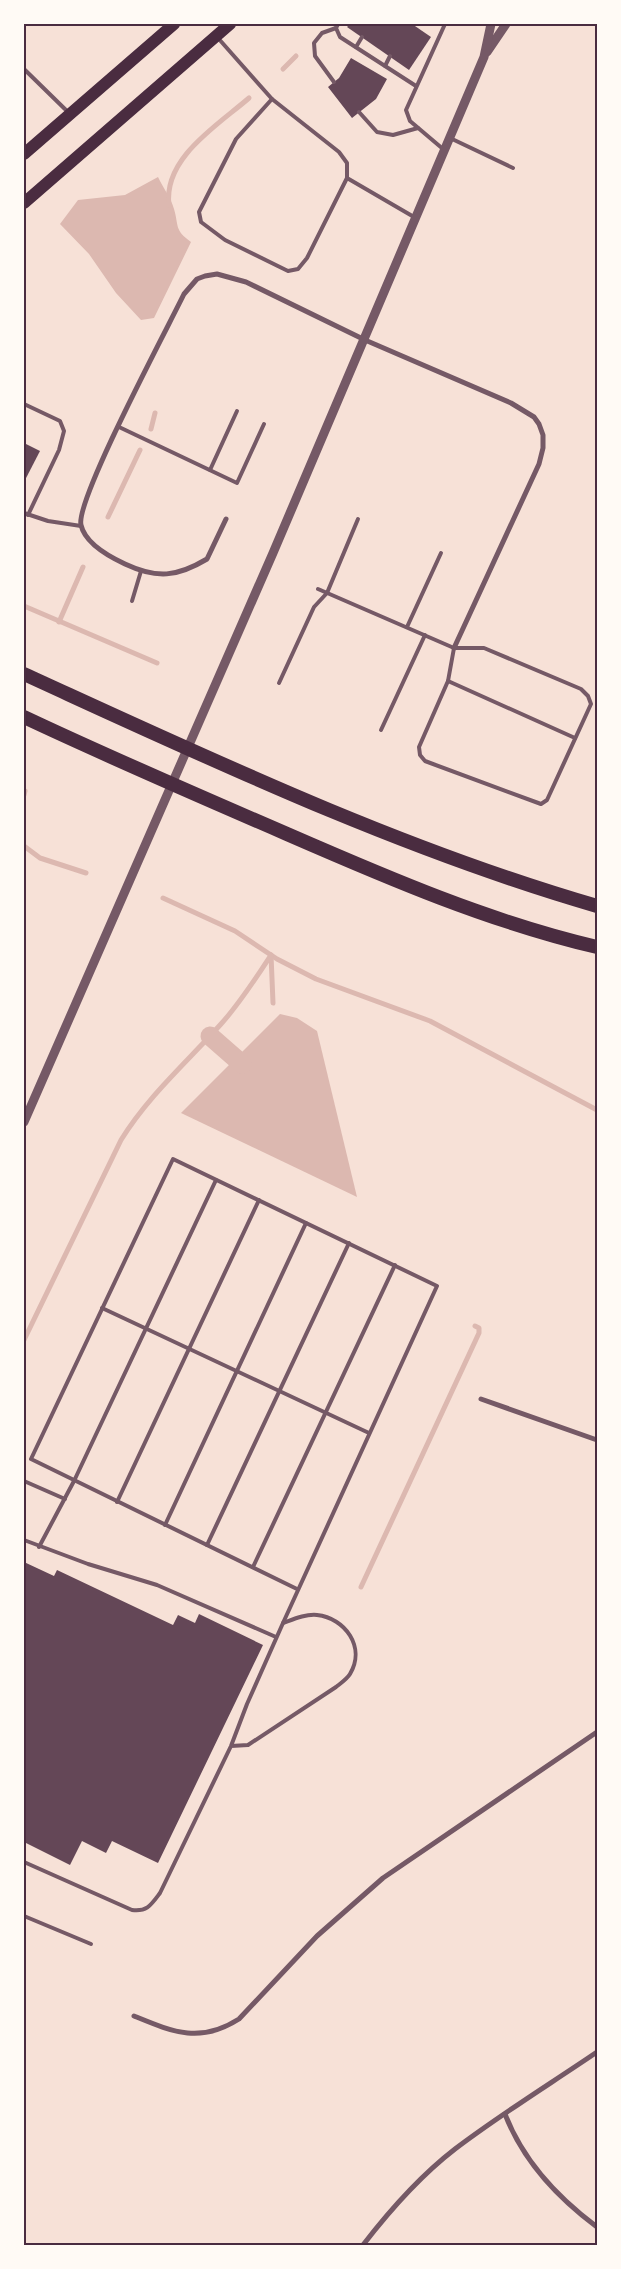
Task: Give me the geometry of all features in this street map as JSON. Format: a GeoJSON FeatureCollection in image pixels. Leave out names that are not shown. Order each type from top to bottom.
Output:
{"type":"FeatureCollection","features":[{"type":"Feature","properties":{"kind":"highway"},"geometry":{"type":"LineString","coordinates":[[24,674],[186,747],[422,847],[532,887],[597,906]]}},
{"type":"Feature","properties":{"kind":"highway"},"geometry":{"type":"LineString","coordinates":[[24,717],[171,784],[408,885],[520,925],[597,947]]}},
{"type":"Feature","properties":{"kind":"main road"},"geometry":{"type":"LineString","coordinates":[[24,154],[174,24]]}},
{"type":"Feature","properties":{"kind":"main road"},"geometry":{"type":"LineString","coordinates":[[24,203],[230,24]]}},
{"type":"Feature","properties":{"kind":"street"},"geometry":{"type":"LineString","coordinates":[[24,1122],[365,340],[484,57],[491,24]]}},
{"type":"Feature","properties":{"kind":"street"},"geometry":{"type":"LineString","coordinates":[[484,57],[506,24]]}},
{"type":"Feature","properties":{"kind":"street"},"geometry":{"type":"LineString","coordinates":[[226,519],[207,559],[171,575],[156,575],[141,571],[116,559],[96,546],[81,526],[80,517],[94,477],[184,294],[196,280],[217,274],[246,282],[365,340],[511,403],[534,417],[543,435],[543,448],[539,464],[454,648]]}},
{"type":"Feature","properties":{"kind":"street"},"geometry":{"type":"LineString","coordinates":[[480,1399],[597,1440]]}},
{"type":"Feature","properties":{"kind":"street"},"geometry":{"type":"LineString","coordinates":[[134,2016],[186,2034],[201,2034],[227,2027],[239,2019],[318,1936],[383,1878],[597,1732]]}},
{"type":"Feature","properties":{"kind":"street"},"geometry":{"type":"LineString","coordinates":[[363,2245],[384,2218],[454,2150],[534,2092],[597,2052]]}},
{"type":"Feature","properties":{"kind":"street"},"geometry":{"type":"LineString","coordinates":[[505,2114],[523,2150],[555,2192],[597,2227]]}},
{"type":"Feature","properties":{"kind":"lane"},"geometry":{"type":"LineString","coordinates":[[445,24],[406,110],[410,121],[445,151]]}},
{"type":"Feature","properties":{"kind":"lane"},"geometry":{"type":"LineString","coordinates":[[334,82],[315,56],[314,43],[322,33],[337,26],[340,37],[416,86]]}},
{"type":"Feature","properties":{"kind":"lane"},"geometry":{"type":"LineString","coordinates":[[216,36],[272,100],[339,152],[347,164],[347,178],[307,258],[298,269],[288,271],[225,240],[201,222],[199,212],[236,139],[272,100]]}},
{"type":"Feature","properties":{"kind":"lane"},"geometry":{"type":"LineString","coordinates":[[356,47],[362,38]]}},
{"type":"Feature","properties":{"kind":"lane"},"geometry":{"type":"LineString","coordinates":[[385,66],[390,56]]}},
{"type":"Feature","properties":{"kind":"lane"},"geometry":{"type":"LineString","coordinates":[[24,69],[70,114]]}},
{"type":"Feature","properties":{"kind":"lane"},"geometry":{"type":"LineString","coordinates":[[359,112],[376,132],[392,135],[418,128]]}},
{"type":"Feature","properties":{"kind":"lane"},"geometry":{"type":"LineString","coordinates":[[450,138],[514,168]]}},
{"type":"Feature","properties":{"kind":"lane"},"geometry":{"type":"LineString","coordinates":[[347,178],[416,218]]}},
{"type":"Feature","properties":{"kind":"lane"},"geometry":{"type":"LineString","coordinates":[[24,404],[60,420],[64,431],[59,450],[26,514],[48,521],[81,526]]}},
{"type":"Feature","properties":{"kind":"lane"},"geometry":{"type":"LineString","coordinates":[[210,470],[237,411]]}},
{"type":"Feature","properties":{"kind":"lane"},"geometry":{"type":"LineString","coordinates":[[119,427],[237,483],[264,424]]}},
{"type":"Feature","properties":{"kind":"lane"},"geometry":{"type":"LineString","coordinates":[[279,683],[314,607],[327,593],[358,518]]}},
{"type":"Feature","properties":{"kind":"lane"},"geometry":{"type":"LineString","coordinates":[[407,627],[441,553]]}},
{"type":"Feature","properties":{"kind":"lane"},"geometry":{"type":"LineString","coordinates":[[132,601],[141,571]]}},
{"type":"Feature","properties":{"kind":"lane"},"geometry":{"type":"LineString","coordinates":[[318,589],[454,648],[484,648],[582,689],[588,696],[591,704],[547,800],[541,804],[425,761],[420,755],[418,747],[448,681],[454,648]]}},
{"type":"Feature","properties":{"kind":"lane"},"geometry":{"type":"LineString","coordinates":[[381,730],[425,635]]}},
{"type":"Feature","properties":{"kind":"lane"},"geometry":{"type":"LineString","coordinates":[[448,681],[575,738]]}},
{"type":"Feature","properties":{"kind":"lane"},"geometry":{"type":"LineString","coordinates":[[24,1862],[132,1910],[142,1911],[148,1908],[160,1893],[231,1746],[297,1589],[437,1286],[173,1159],[31,1460],[297,1589]]}},
{"type":"Feature","properties":{"kind":"lane"},"geometry":{"type":"LineString","coordinates":[[39,1547],[74,1481],[216,1180]]}},
{"type":"Feature","properties":{"kind":"lane"},"geometry":{"type":"LineString","coordinates":[[117,1502],[259,1200]]}},
{"type":"Feature","properties":{"kind":"lane"},"geometry":{"type":"LineString","coordinates":[[165,1525],[306,1223]]}},
{"type":"Feature","properties":{"kind":"lane"},"geometry":{"type":"LineString","coordinates":[[208,1546],[349,1243]]}},
{"type":"Feature","properties":{"kind":"lane"},"geometry":{"type":"LineString","coordinates":[[253,1567],[327,1414],[395,1266]]}},
{"type":"Feature","properties":{"kind":"lane"},"geometry":{"type":"LineString","coordinates":[[102,1308],[369,1433]]}},
{"type":"Feature","properties":{"kind":"lane"},"geometry":{"type":"LineString","coordinates":[[24,1480],[65,1499]]}},
{"type":"Feature","properties":{"kind":"lane"},"geometry":{"type":"LineString","coordinates":[[24,1540],[39,1547],[151,1583],[276,1638]]}},
{"type":"Feature","properties":{"kind":"lane"},"geometry":{"type":"LineString","coordinates":[[231,1746],[248,1745],[336,1687],[349,1676],[354,1665],[356,1654],[353,1641],[347,1630],[338,1622],[317,1615],[304,1616],[283,1623]]}},
{"type":"Feature","properties":{"kind":"lane"},"geometry":{"type":"LineString","coordinates":[[24,1916],[91,1944]]}},
{"type":"Feature","properties":{"kind":"shaded area"},"geometry":{"type":"Polygon","coordinates":[[[158,177],[173,205],[179,231],[191,242],[154,318],[141,320],[116,293],[89,254],[60,224],[78,200],[125,195],[158,177]]]}},
{"type":"Feature","properties":{"kind":"shaded area"},"geometry":{"type":"Polygon","coordinates":[[[280,1014],[297,1018],[317,1031],[357,1197],[181,1113],[280,1014]]]}},
{"type":"Feature","properties":{"kind":"building"},"geometry":{"type":"Polygon","coordinates":[[[350,24],[412,24],[431,37],[409,70],[347,27],[350,24]]]}},
{"type":"Feature","properties":{"kind":"building"},"geometry":{"type":"Polygon","coordinates":[[[351,58],[387,79],[376,99],[352,118],[328,87],[339,78],[351,58]]]}},
{"type":"Feature","properties":{"kind":"building"},"geometry":{"type":"Polygon","coordinates":[[[24,443],[40,451],[24,482],[24,443]]]}},
{"type":"Feature","properties":{"kind":"building"},"geometry":{"type":"Polygon","coordinates":[[[24,1562],[54,1576],[57,1570],[173,1625],[178,1615],[195,1623],[199,1614],[263,1645],[158,1863],[112,1841],[106,1853],[82,1841],[70,1865],[24,1842],[24,1562]]]}},
{"type":"Feature","properties":{"kind":"waterway"},"geometry":{"type":"LineString","coordinates":[[283,69],[296,56]]}},
{"type":"Feature","properties":{"kind":"waterway"},"geometry":{"type":"LineString","coordinates":[[169,205],[169,188],[175,172],[184,158],[208,131],[249,98]]}},
{"type":"Feature","properties":{"kind":"waterway"},"geometry":{"type":"LineString","coordinates":[[151,429],[155,413]]}},
{"type":"Feature","properties":{"kind":"waterway"},"geometry":{"type":"LineString","coordinates":[[108,517],[140,450]]}},
{"type":"Feature","properties":{"kind":"waterway"},"geometry":{"type":"LineString","coordinates":[[59,622],[83,567]]}},
{"type":"Feature","properties":{"kind":"waterway"},"geometry":{"type":"LineString","coordinates":[[24,606],[157,663]]}},
{"type":"Feature","properties":{"kind":"waterway"},"geometry":{"type":"LineString","coordinates":[[24,795],[25,791]]}},
{"type":"Feature","properties":{"kind":"waterway"},"geometry":{"type":"LineString","coordinates":[[24,846],[40,858],[86,873]]}},
{"type":"Feature","properties":{"kind":"waterway"},"geometry":{"type":"LineString","coordinates":[[163,898],[235,931],[277,959],[316,979],[430,1021],[597,1110]]}},
{"type":"Feature","properties":{"kind":"waterway"},"geometry":{"type":"LineString","coordinates":[[271,955],[273,1003]]}},
{"type":"Feature","properties":{"kind":"waterway"},"geometry":{"type":"LineString","coordinates":[[24,1340],[121,1140],[143,1109],[168,1080],[228,1016],[271,955]]}},
{"type":"Feature","properties":{"kind":"waterway"},"geometry":{"type":"LineString","coordinates":[[210,1036],[242,1064]]}},
{"type":"Feature","properties":{"kind":"waterway"},"geometry":{"type":"LineString","coordinates":[[361,1587],[479,1333],[479,1328],[475,1326]]}}]}
